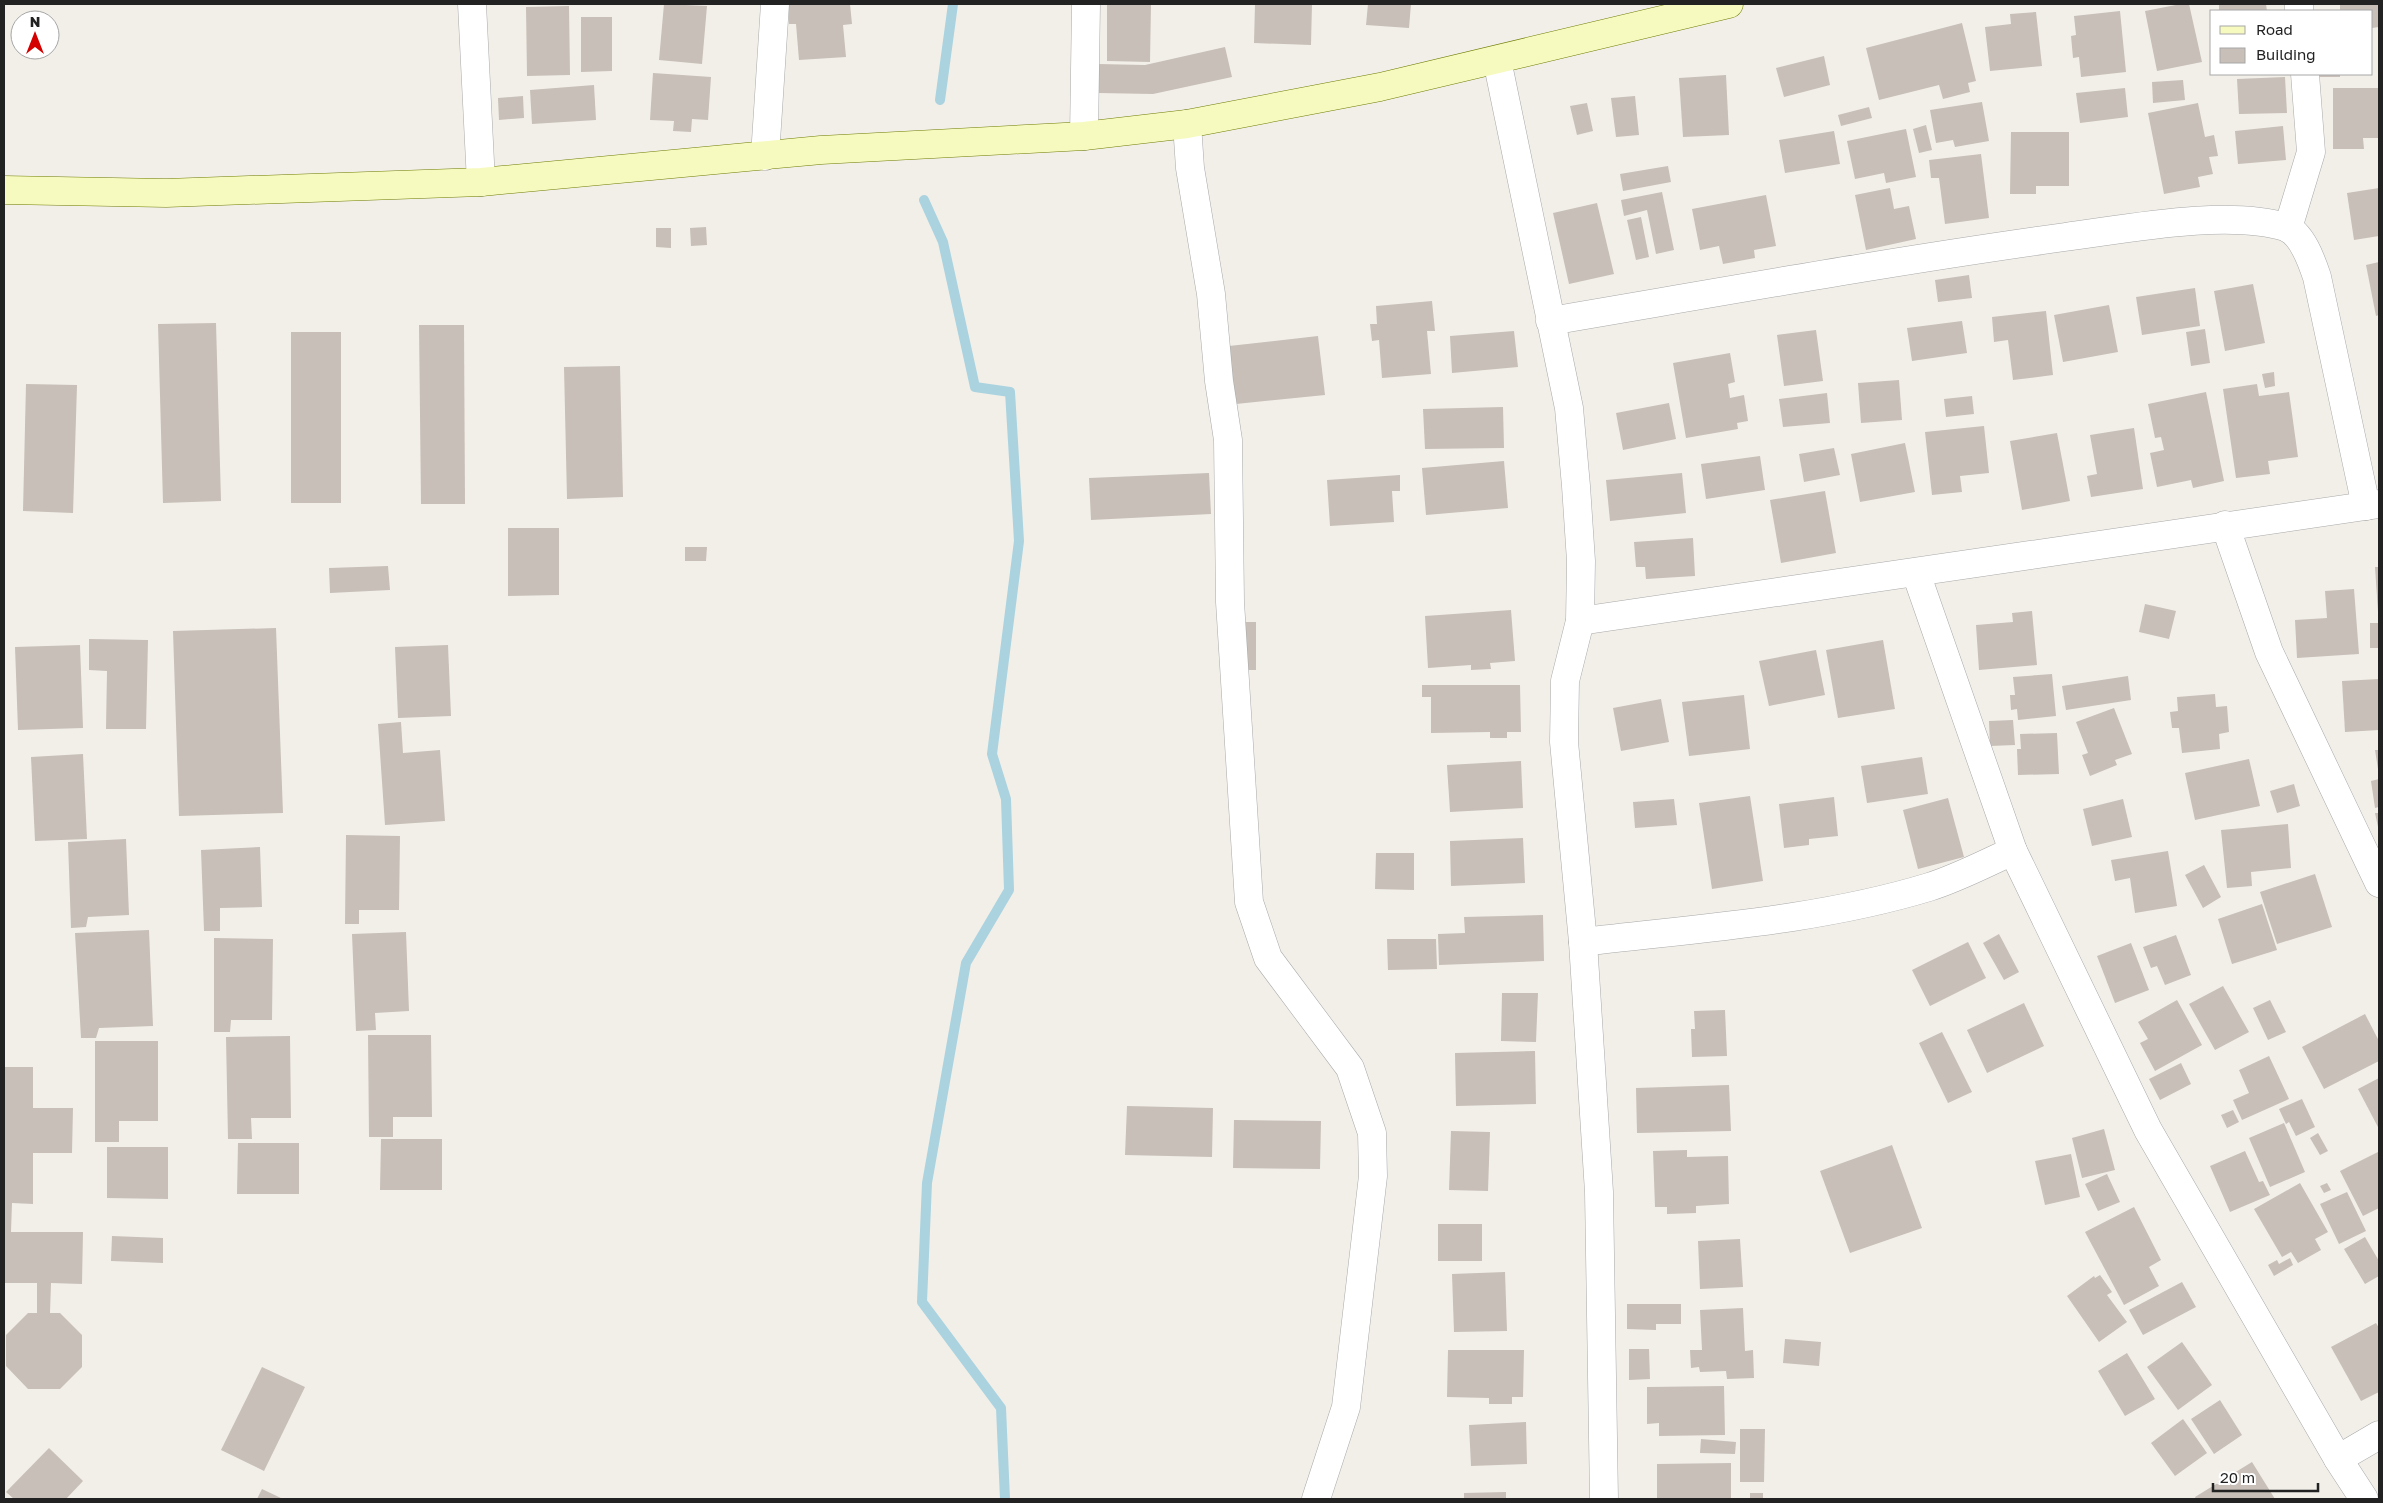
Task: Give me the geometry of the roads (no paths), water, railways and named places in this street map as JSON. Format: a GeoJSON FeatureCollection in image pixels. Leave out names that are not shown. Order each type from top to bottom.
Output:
{"type":"FeatureCollection","features":[{"type":"Feature","properties":{"kind":"street"},"geometry":{"type":"LineString","coordinates":[[472,4],[481,182]]}},
{"type":"Feature","properties":{"kind":"street"},"geometry":{"type":"LineString","coordinates":[[765,156],[775,4]]}},
{"type":"Feature","properties":{"kind":"street"},"geometry":{"type":"LineString","coordinates":[[1084,136],[1086,4]]}},
{"type":"Feature","properties":{"kind":"street"},"geometry":{"type":"LineString","coordinates":[[4,190],[166,194],[481,182],[894,145],[1084,136],[1187,124],[1380,87],[1729,4]]}},
{"type":"Feature","properties":{"kind":"street"},"geometry":{"type":"LineString","coordinates":[[1497,60],[1569,408],[1581,561],[1580,621],[1565,681],[1564,742],[1583,942],[1599,1192],[1604,1499]]}},
{"type":"Feature","properties":{"kind":"street"},"geometry":{"type":"LineString","coordinates":[[2288,228],[2311,152],[2304,75]]}},
{"type":"Feature","properties":{"kind":"street"},"geometry":{"type":"LineString","coordinates":[[1187,124],[1190,168],[1211,294],[1219,381],[1228,440],[1230,602],[1249,902],[1268,958],[1350,1068],[1372,1134],[1373,1176],[1346,1407],[1316,1499]]}},
{"type":"Feature","properties":{"kind":"street"},"geometry":{"type":"LineString","coordinates":[[1550,321],[1994,247],[2156,225],[2216,221],[2253,221],[2288,228],[2307,249],[2317,277],[2373,505],[1580,621]]}},
{"type":"Feature","properties":{"kind":"street"},"geometry":{"type":"LineString","coordinates":[[2226,525],[2269,652],[2379,883]]}},
{"type":"Feature","properties":{"kind":"street"},"geometry":{"type":"LineString","coordinates":[[1916,573],[2013,851],[2148,1130],[2338,1459],[2364,1499]]}},
{"type":"Feature","properties":{"kind":"street"},"geometry":{"type":"LineString","coordinates":[[1583,942],[1783,918],[1851,907],[1931,886],[2013,851]]}},
{"type":"Feature","properties":{"kind":"street"},"geometry":{"type":"LineString","coordinates":[[2338,1459],[2379,1434]]}},
{"type":"Feature","properties":{"kind":"waterway"},"geometry":{"type":"LineString","coordinates":[[940,100],[953,4]]}},
{"type":"Feature","properties":{"kind":"waterway"},"geometry":{"type":"LineString","coordinates":[[924,200],[943,242],[975,387],[1010,392],[1019,541],[992,754],[1006,799],[1009,890],[966,963],[927,1183],[922,1302],[1001,1408],[1005,1499]]}}]}
